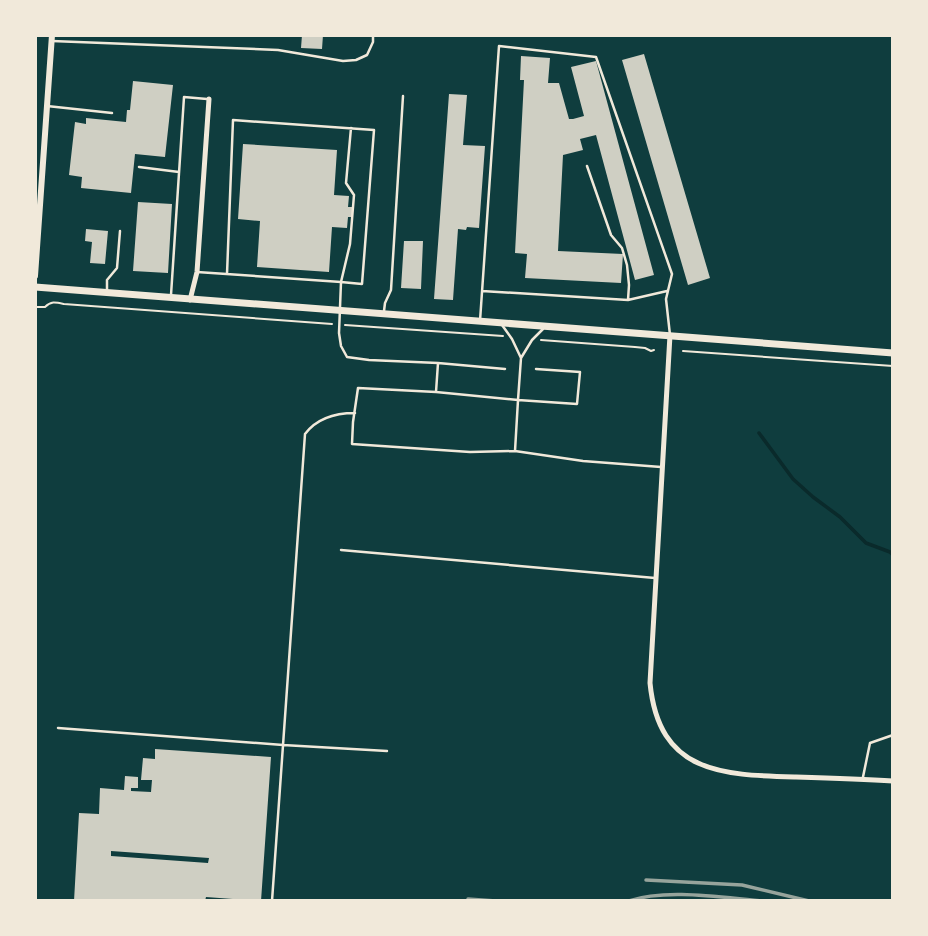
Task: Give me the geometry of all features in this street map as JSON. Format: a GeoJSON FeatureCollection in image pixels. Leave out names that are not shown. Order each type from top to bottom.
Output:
{"type":"FeatureCollection","features":[{"type":"Feature","properties":{"kind":"main road"},"geometry":{"type":"LineString","coordinates":[[35,287],[893,353]]}},
{"type":"Feature","properties":{"kind":"street"},"geometry":{"type":"LineString","coordinates":[[35,276],[52,38]]}},
{"type":"Feature","properties":{"kind":"street"},"geometry":{"type":"LineString","coordinates":[[190,300],[197,272],[209,99]]}},
{"type":"Feature","properties":{"kind":"street"},"geometry":{"type":"LineString","coordinates":[[670,335],[650,683],[658,720],[675,747],[688,758],[727,773],[893,781]]}},
{"type":"Feature","properties":{"kind":"lane"},"geometry":{"type":"LineString","coordinates":[[52,38],[278,50],[343,61],[356,60],[366,55],[373,42],[373,35]]}},
{"type":"Feature","properties":{"kind":"lane"},"geometry":{"type":"LineString","coordinates":[[480,321],[499,46],[596,57],[672,274],[666,299],[670,335]]}},
{"type":"Feature","properties":{"kind":"lane"},"geometry":{"type":"LineString","coordinates":[[384,314],[385,303],[391,290],[403,96]]}},
{"type":"Feature","properties":{"kind":"lane"},"geometry":{"type":"LineString","coordinates":[[170,298],[184,97],[209,99]]}},
{"type":"Feature","properties":{"kind":"lane"},"geometry":{"type":"LineString","coordinates":[[47,106],[112,113]]}},
{"type":"Feature","properties":{"kind":"lane"},"geometry":{"type":"LineString","coordinates":[[197,272],[362,284],[374,130],[233,120],[227,274]]}},
{"type":"Feature","properties":{"kind":"lane"},"geometry":{"type":"LineString","coordinates":[[351,128],[346,183],[354,195],[350,244],[341,282],[340,325],[341,346],[346,357],[505,369]]}},
{"type":"Feature","properties":{"kind":"lane"},"geometry":{"type":"LineString","coordinates":[[587,166],[611,235],[622,248],[627,265],[628,300]]}},
{"type":"Feature","properties":{"kind":"lane"},"geometry":{"type":"LineString","coordinates":[[139,167],[179,172]]}},
{"type":"Feature","properties":{"kind":"lane"},"geometry":{"type":"LineString","coordinates":[[106,293],[107,280],[117,268],[120,231]]}},
{"type":"Feature","properties":{"kind":"lane"},"geometry":{"type":"LineString","coordinates":[[482,291],[628,300],[668,290]]}},
{"type":"Feature","properties":{"kind":"lane"},"geometry":{"type":"LineString","coordinates":[[500,323],[521,358]]}},
{"type":"Feature","properties":{"kind":"lane"},"geometry":{"type":"LineString","coordinates":[[515,451],[521,358],[532,340],[546,326]]}},
{"type":"Feature","properties":{"kind":"lane"},"geometry":{"type":"LineString","coordinates":[[436,392],[438,363]]}},
{"type":"Feature","properties":{"kind":"lane"},"geometry":{"type":"LineString","coordinates":[[536,369],[580,372],[578,404],[358,388],[352,444],[470,452],[515,451],[583,461],[661,467]]}},
{"type":"Feature","properties":{"kind":"lane"},"geometry":{"type":"LineString","coordinates":[[272,901],[305,434],[316,423],[342,413],[355,413]]}},
{"type":"Feature","properties":{"kind":"lane"},"geometry":{"type":"LineString","coordinates":[[341,550],[655,578]]}},
{"type":"Feature","properties":{"kind":"lane"},"geometry":{"type":"LineString","coordinates":[[58,728],[387,751]]}},
{"type":"Feature","properties":{"kind":"lane"},"geometry":{"type":"LineString","coordinates":[[863,779],[870,743],[893,735]]}},
{"type":"Feature","properties":{"kind":"path"},"geometry":{"type":"LineString","coordinates":[[35,307],[45,307],[54,302],[504,337]]}},
{"type":"Feature","properties":{"kind":"path"},"geometry":{"type":"LineString","coordinates":[[540,340],[654,350]]}},
{"type":"Feature","properties":{"kind":"path"},"geometry":{"type":"LineString","coordinates":[[683,351],[893,366]]}},
{"type":"Feature","properties":{"kind":"building"},"geometry":{"type":"Polygon","coordinates":[[[302,35],[323,35],[322,49],[301,48],[302,35]]]}},
{"type":"Feature","properties":{"kind":"building"},"geometry":{"type":"Polygon","coordinates":[[[644,54],[710,278],[688,285],[622,60],[644,54]]]}},
{"type":"Feature","properties":{"kind":"building"},"geometry":{"type":"Polygon","coordinates":[[[521,56],[550,58],[548,83],[559,83],[569,119],[584,116],[571,67],[596,61],[654,275],[635,280],[596,135],[580,139],[583,150],[563,155],[558,251],[623,254],[621,283],[525,278],[527,254],[515,253],[524,80],[520,80],[521,56]]]}},
{"type":"Feature","properties":{"kind":"building"},"geometry":{"type":"Polygon","coordinates":[[[133,81],[173,85],[165,157],[135,154],[131,193],[81,188],[82,177],[69,175],[75,122],[86,124],[86,118],[126,122],[133,81]]]}},
{"type":"Feature","properties":{"kind":"building"},"geometry":{"type":"Polygon","coordinates":[[[449,94],[467,95],[463,145],[485,146],[479,228],[458,229],[453,300],[434,299],[449,94]]]}},
{"type":"Feature","properties":{"kind":"building"},"geometry":{"type":"Polygon","coordinates":[[[243,144],[337,150],[334,195],[349,196],[348,207],[353,207],[347,228],[332,227],[329,272],[257,267],[260,221],[238,219],[243,144]]]}},
{"type":"Feature","properties":{"kind":"building"},"geometry":{"type":"Polygon","coordinates":[[[138,202],[172,204],[168,273],[133,271],[138,202]]]}},
{"type":"Feature","properties":{"kind":"building"},"geometry":{"type":"Polygon","coordinates":[[[86,229],[108,231],[105,264],[90,263],[92,242],[85,241],[86,229]]]}},
{"type":"Feature","properties":{"kind":"building"},"geometry":{"type":"Polygon","coordinates":[[[404,241],[423,241],[421,289],[401,288],[404,241]]]}},
{"type":"Feature","properties":{"kind":"building"},"geometry":{"type":"Polygon","coordinates":[[[155,749],[271,757],[261,901],[206,897],[205,901],[74,901],[79,813],[99,814],[100,788],[124,790],[125,776],[138,777],[138,788],[131,788],[131,791],[151,792],[152,780],[141,780],[143,758],[155,759],[155,749]],[[111,851],[111,856],[208,863],[209,858],[111,851]]]}},
{"type":"Feature","properties":{"kind":"waterway"},"geometry":{"type":"LineString","coordinates":[[759,433],[793,479],[840,517],[866,543],[893,555]]}},
{"type":"Feature","properties":{"kind":"railway"},"geometry":{"type":"LineString","coordinates":[[646,880],[742,885],[809,901]]}},
{"type":"Feature","properties":{"kind":"railway"},"geometry":{"type":"LineString","coordinates":[[629,901],[678,894],[764,901]]}},
{"type":"Feature","properties":{"kind":"railway"},"geometry":{"type":"LineString","coordinates":[[468,899],[496,901]]}}]}
